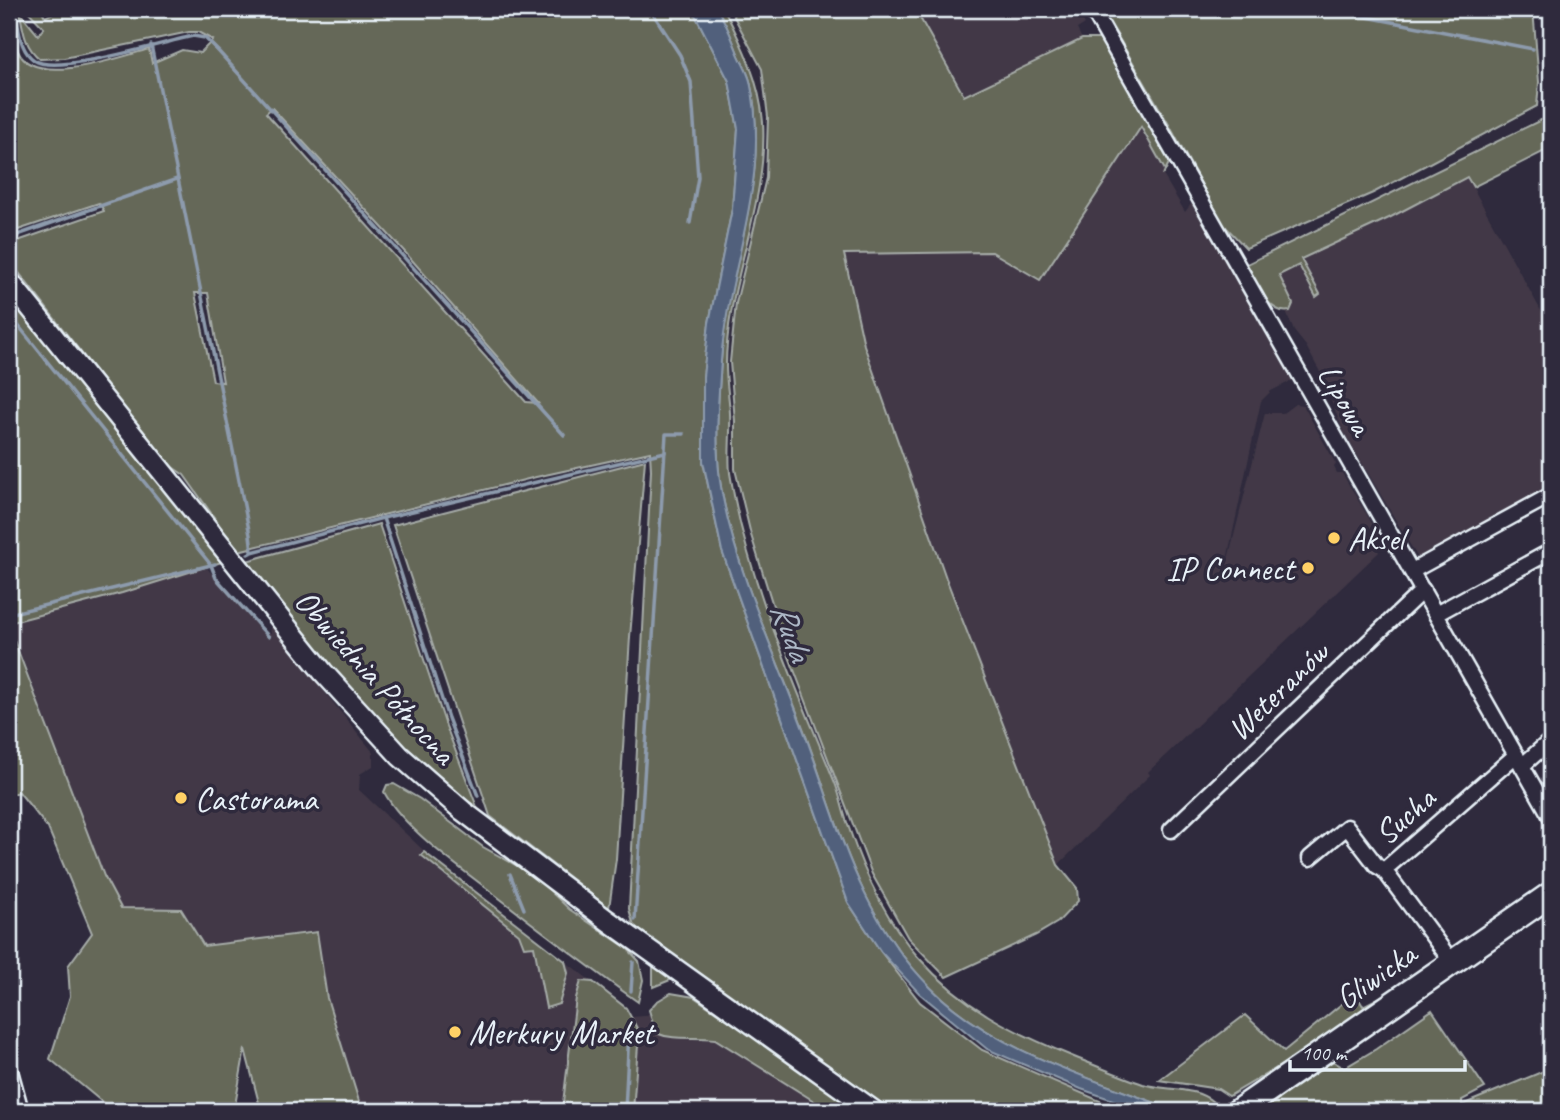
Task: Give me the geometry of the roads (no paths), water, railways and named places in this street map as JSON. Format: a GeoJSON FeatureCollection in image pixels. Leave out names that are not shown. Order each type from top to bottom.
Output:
{"type":"FeatureCollection","features":[{"type":"Feature","properties":{"kind":"main road","name":"Obwiednia Północna"},"geometry":{"type":"LineString","coordinates":[[9,281],[323,672],[400,756],[463,811],[607,920],[874,1111]]}},
{"type":"Feature","properties":{"kind":"main road","name":"Gliwicka"},"geometry":{"type":"LineString","coordinates":[[1238,1111],[1551,894]]}},
{"type":"Feature","properties":{"kind":"street","name":"Lipowa"},"geometry":{"type":"LineString","coordinates":[[1092,9],[1551,817]]}},
{"type":"Feature","properties":{"kind":"street"},"geometry":{"type":"LineString","coordinates":[[1412,571],[1551,495]]}},
{"type":"Feature","properties":{"kind":"street"},"geometry":{"type":"LineString","coordinates":[[1436,614],[1551,551]]}},
{"type":"Feature","properties":{"kind":"street","name":"Weteranów"},"geometry":{"type":"LineString","coordinates":[[1171,830],[1423,590]]}},
{"type":"Feature","properties":{"kind":"street","name":"Sucha"},"geometry":{"type":"LineString","coordinates":[[1452,962],[1384,870],[1519,760],[1551,740]]}},
{"type":"Feature","properties":{"kind":"street"},"geometry":{"type":"LineString","coordinates":[[1310,858],[1347,827],[1377,866],[1384,870]]}},
{"type":"Feature","properties":{"kind":"street"},"geometry":{"type":"LineString","coordinates":[[9,1067],[22,1111]]}},
{"type":"Feature","properties":{"kind":"water"},"geometry":{"type":"Polygon","coordinates":[[[692,9],[717,9],[720,14],[749,77],[755,117],[756,153],[752,188],[725,326],[721,361],[717,444],[722,493],[748,586],[854,870],[885,931],[906,960],[931,988],[957,1011],[985,1030],[1047,1062],[1177,1111],[1145,1111],[1081,1089],[987,1049],[919,993],[881,952],[848,902],[722,551],[703,461],[703,377],[709,323],[732,209],[738,129],[729,81],[692,9]]]}},
{"type":"Feature","properties":{"kind":"waterway"},"geometry":{"type":"LineString","coordinates":[[650,9],[680,55],[691,82],[698,177],[690,223]]}},
{"type":"Feature","properties":{"kind":"waterway"},"geometry":{"type":"LineString","coordinates":[[1325,9],[1533,49]]}},
{"type":"Feature","properties":{"kind":"waterway"},"geometry":{"type":"LineString","coordinates":[[17,21],[26,52],[34,60],[46,64],[86,61],[193,36],[205,38],[564,435]]}},
{"type":"Feature","properties":{"kind":"waterway"},"geometry":{"type":"LineString","coordinates":[[151,45],[250,535],[252,552],[248,554]]}},
{"type":"Feature","properties":{"kind":"waterway"},"geometry":{"type":"LineString","coordinates":[[9,238],[177,179]]}},
{"type":"Feature","properties":{"kind":"waterway"},"geometry":{"type":"LineString","coordinates":[[9,314],[211,565],[216,578],[269,637]]}},
{"type":"Feature","properties":{"kind":"waterway"},"geometry":{"type":"LineString","coordinates":[[635,920],[666,434],[684,434]]}},
{"type":"Feature","properties":{"kind":"waterway"},"geometry":{"type":"LineString","coordinates":[[252,552],[383,518],[665,452]]}},
{"type":"Feature","properties":{"kind":"waterway"},"geometry":{"type":"LineString","coordinates":[[383,518],[448,718],[478,796]]}},
{"type":"Feature","properties":{"kind":"waterway"},"geometry":{"type":"LineString","coordinates":[[9,614],[215,564]]}},
{"type":"Feature","properties":{"kind":"waterway"},"geometry":{"type":"LineString","coordinates":[[510,874],[524,909]]}},
{"type":"Feature","properties":{"kind":"waterway"},"geometry":{"type":"LineString","coordinates":[[631,991],[633,962]]}},
{"type":"Feature","properties":{"kind":"waterway"},"geometry":{"type":"LineString","coordinates":[[625,1111],[629,1031]]}},
{"type":"Feature","properties":{"kind":"place","name":"Aksel"},"geometry":{"type":"Point","coordinates":[1334,538]}},
{"type":"Feature","properties":{"kind":"place","name":"IP Connect"},"geometry":{"type":"Point","coordinates":[1308,568]}},
{"type":"Feature","properties":{"kind":"place","name":"Castorama"},"geometry":{"type":"Point","coordinates":[181,798]}},
{"type":"Feature","properties":{"kind":"place","name":"Merkury Market"},"geometry":{"type":"Point","coordinates":[455,1032]}},
{"type":"Feature","properties":{"kind":"water label","name":"Ruda"},"geometry":{"type":"Point","coordinates":[792,631]}}]}
